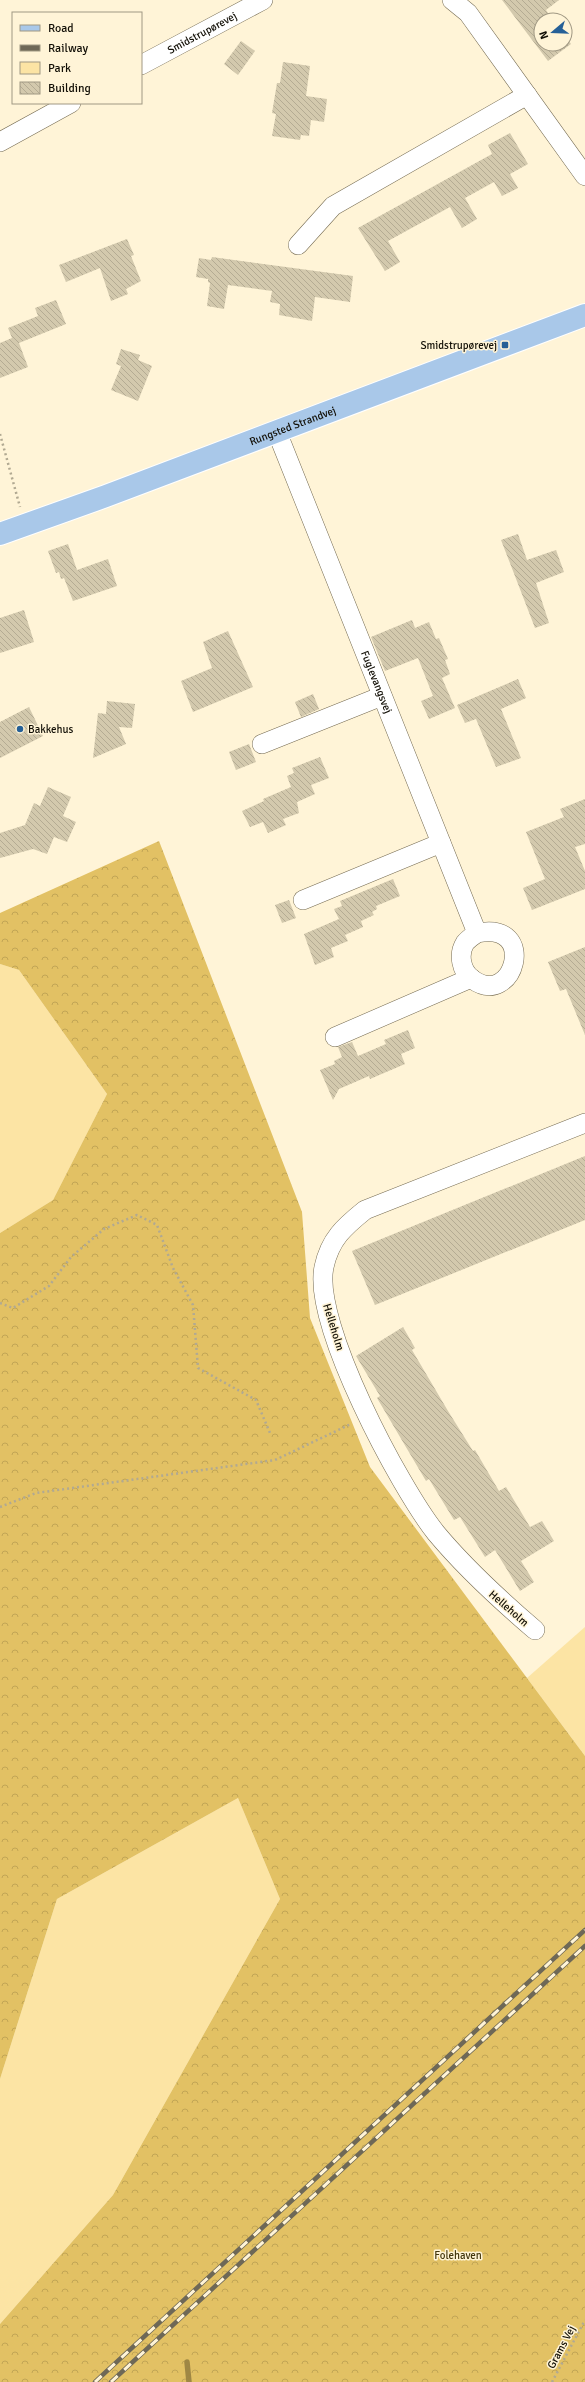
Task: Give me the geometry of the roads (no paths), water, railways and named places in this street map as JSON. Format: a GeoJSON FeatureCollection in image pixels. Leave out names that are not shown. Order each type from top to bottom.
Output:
{"type":"FeatureCollection","features":[{"type":"Feature","properties":{"kind":"main road","name":"Rungsted Strandvej"},"geometry":{"type":"LineString","coordinates":[[0,534],[26,526],[585,315]]}},
{"type":"Feature","properties":{"kind":"street","name":"Smidstrupørevej"},"geometry":{"type":"LineString","coordinates":[[142,64],[263,0]]}},
{"type":"Feature","properties":{"kind":"street"},"geometry":{"type":"LineString","coordinates":[[452,0],[468,13],[585,176]]}},
{"type":"Feature","properties":{"kind":"street"},"geometry":{"type":"LineString","coordinates":[[298,246],[333,206],[527,95]]}},
{"type":"Feature","properties":{"kind":"street"},"geometry":{"type":"LineString","coordinates":[[0,142],[69,104]]}},
{"type":"Feature","properties":{"kind":"street","name":"Fuglevangsvej"},"geometry":{"type":"LineString","coordinates":[[277,432],[477,933]]}},
{"type":"Feature","properties":{"kind":"street"},"geometry":{"type":"LineString","coordinates":[[262,744],[382,696]]}},
{"type":"Feature","properties":{"kind":"street"},"geometry":{"type":"LineString","coordinates":[[304,900],[441,843]]}},
{"type":"Feature","properties":{"kind":"street"},"geometry":{"type":"LineString","coordinates":[[488,930],[498,932],[508,939],[514,950],[515,961],[512,972],[504,980],[492,985],[481,984],[471,978],[462,965],[461,953],[466,942],[477,933],[488,930]]}},
{"type":"Feature","properties":{"kind":"street"},"geometry":{"type":"LineString","coordinates":[[335,1037],[471,978]]}},
{"type":"Feature","properties":{"kind":"street","name":"Helleholm"},"geometry":{"type":"LineString","coordinates":[[535,1630],[476,1578],[435,1532],[401,1478],[366,1417],[334,1333],[324,1294],[324,1268],[331,1245],[343,1227],[366,1210],[585,1123]]}},
{"type":"Feature","properties":{"kind":"waterway"},"geometry":{"type":"LineString","coordinates":[[187,2362],[189,2382]]}},
{"type":"Feature","properties":{"kind":"railway"},"geometry":{"type":"LineString","coordinates":[[95,2382],[585,1930]]}},
{"type":"Feature","properties":{"kind":"railway"},"geometry":{"type":"LineString","coordinates":[[111,2382],[585,1946]]}},
{"type":"Feature","properties":{"kind":"place","name":"Smidstrupørevej"},"geometry":{"type":"Point","coordinates":[505,345]}},
{"type":"Feature","properties":{"kind":"place","name":"Bakkehus"},"geometry":{"type":"Point","coordinates":[20,729]}},
{"type":"Feature","properties":{"kind":"park label","name":"Folehaven"},"geometry":{"type":"Point","coordinates":[458,2255]}}]}
